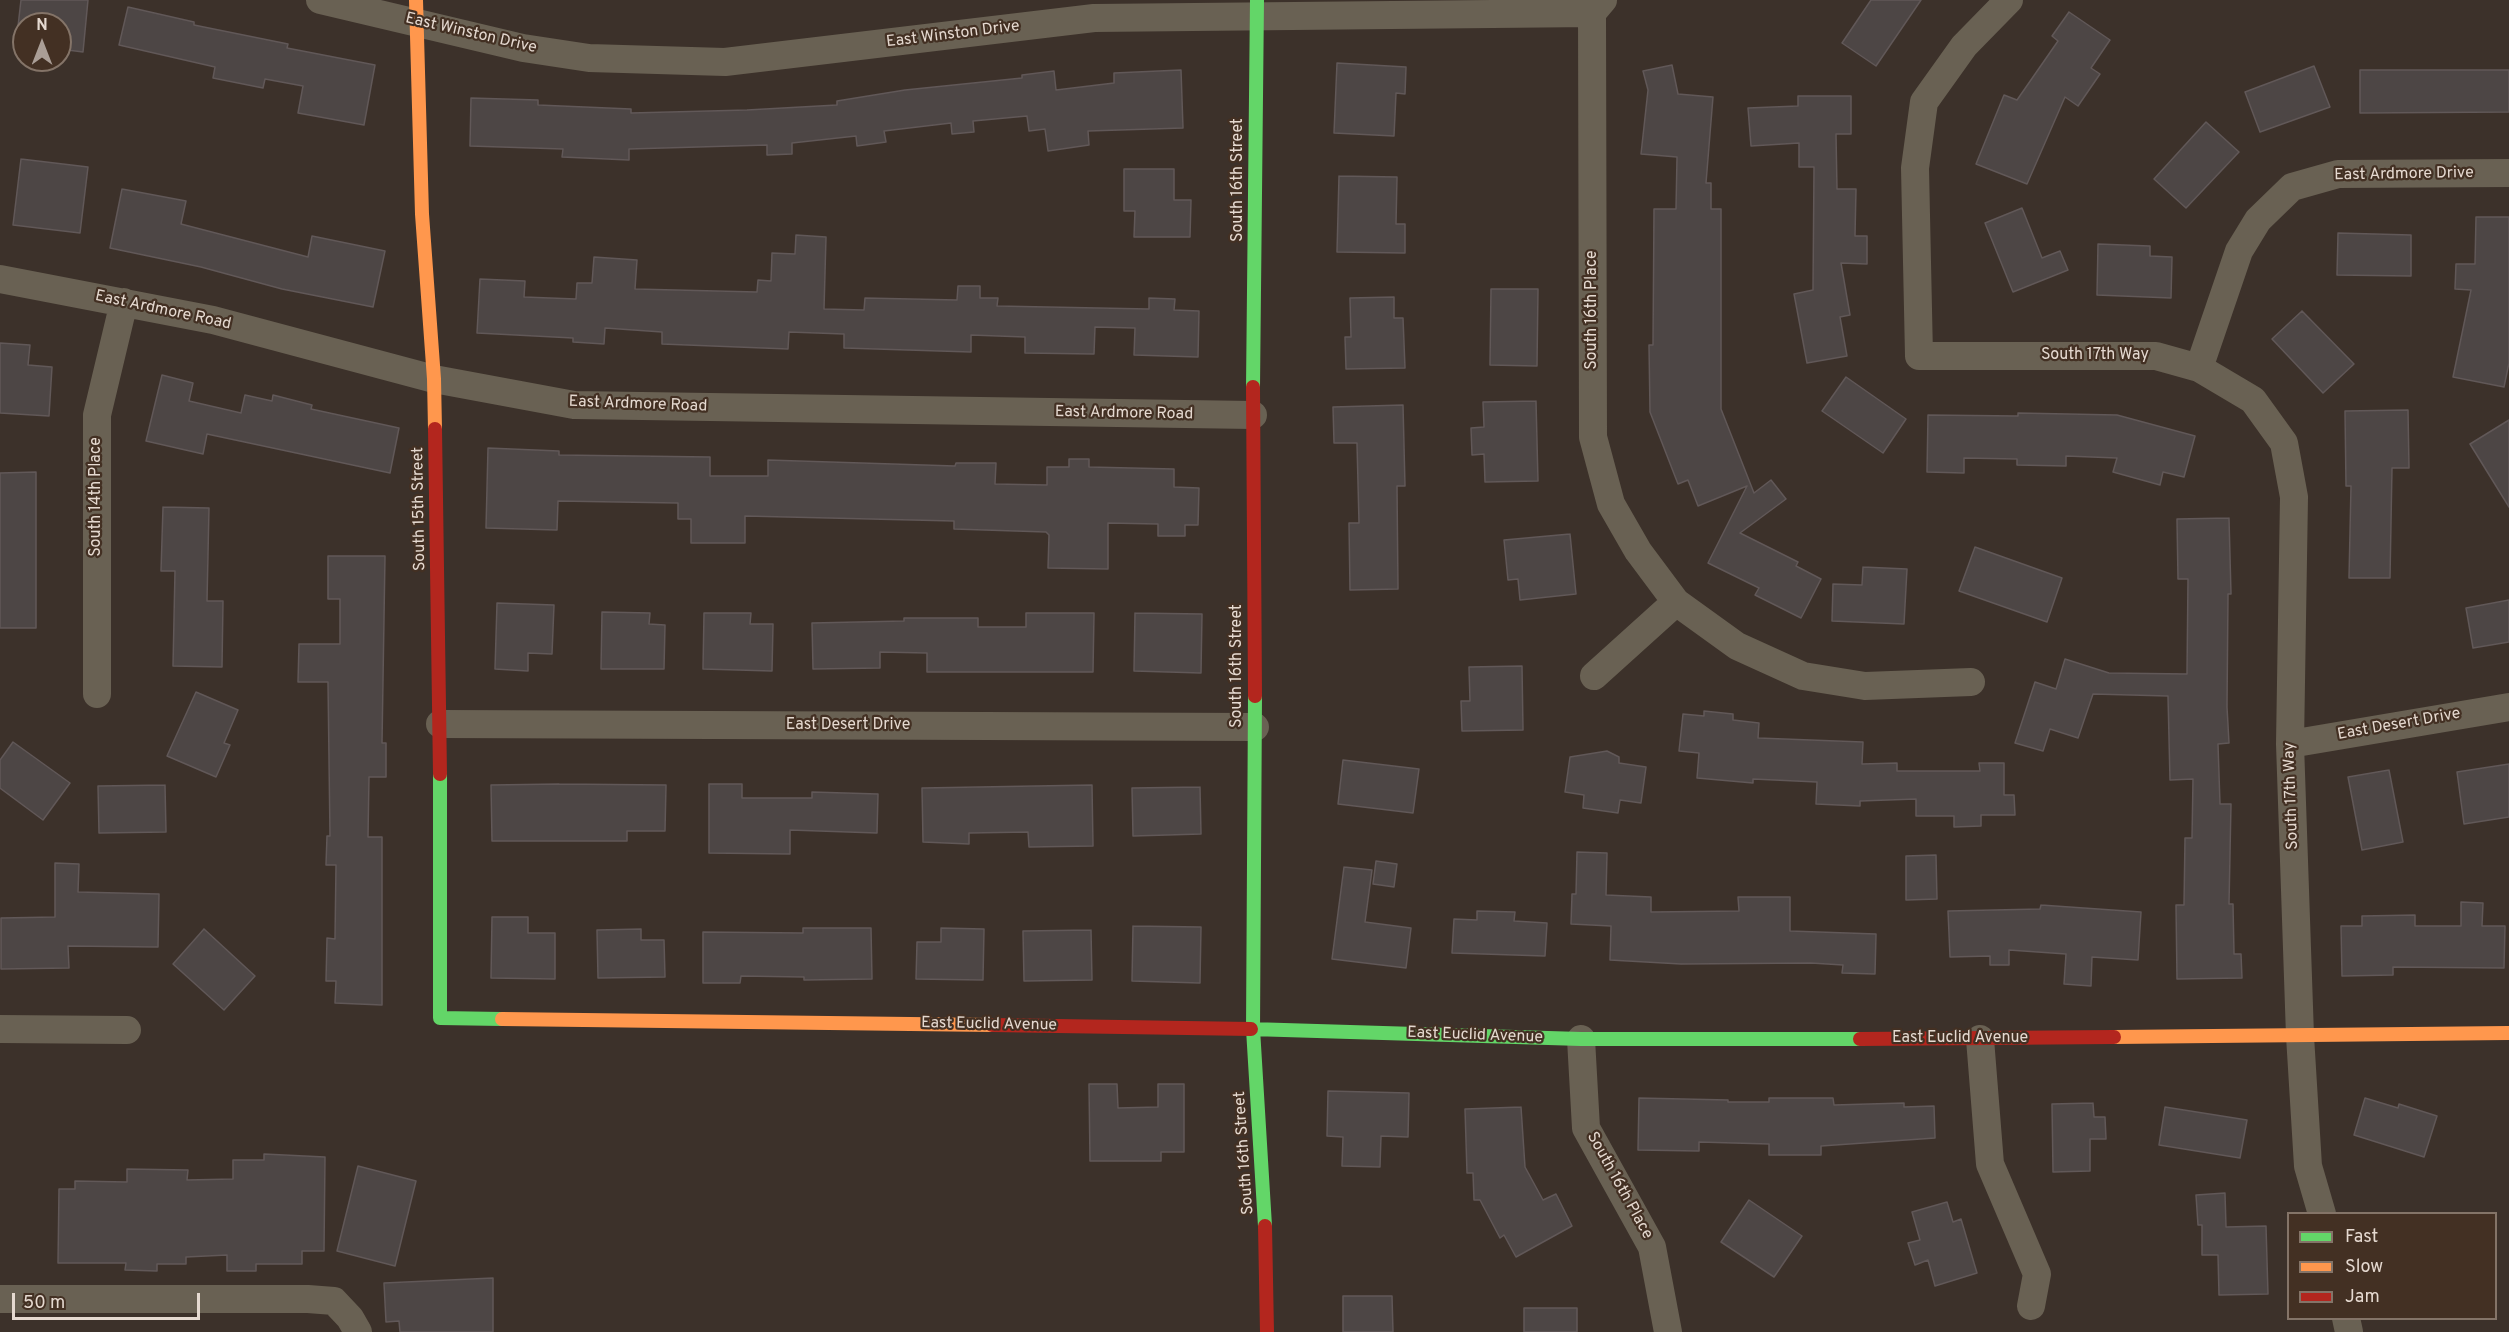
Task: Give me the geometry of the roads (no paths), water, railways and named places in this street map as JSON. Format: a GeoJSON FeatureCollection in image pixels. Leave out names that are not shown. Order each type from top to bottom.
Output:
{"type":"FeatureCollection","features":[{"type":"Feature","properties":{"kind":"street","name":"East Winston Drive"},"geometry":{"type":"LineString","coordinates":[[320,0],[416,11],[523,48],[589,58],[725,62],[1094,18],[1256,8],[1598,7]]}},
{"type":"Feature","properties":{"kind":"street","name":"South 17th Way"},"geometry":{"type":"LineString","coordinates":[[2008,0],[1964,46],[1924,102],[1915,168],[1919,356],[2156,356],[2199,368],[2253,400],[2284,443],[2294,497],[2290,744],[2300,1036],[2308,1166],[2321,1212]]}},
{"type":"Feature","properties":{"kind":"street","name":"South 16th Place"},"geometry":{"type":"LineString","coordinates":[[1598,7],[1593,437],[1611,504],[1638,551],[1676,602],[1737,646],[1803,676],[1865,686],[1971,682]]}},
{"type":"Feature","properties":{"kind":"street","name":"South 16th Street"},"geometry":{"type":"LineString","coordinates":[[1256,8],[1253,415],[1255,727],[1253,1029],[1266,1236],[1266,1332]]}},
{"type":"Feature","properties":{"kind":"street","name":"South 15th Street"},"geometry":{"type":"LineString","coordinates":[[416,11],[422,214],[434,379],[440,724],[440,1018]]}},
{"type":"Feature","properties":{"kind":"street","name":"East Ardmore Drive"},"geometry":{"type":"LineString","coordinates":[[2199,368],[2239,251],[2258,220],[2292,187],[2338,174],[2509,173]]}},
{"type":"Feature","properties":{"kind":"street","name":"East Ardmore Road"},"geometry":{"type":"LineString","coordinates":[[0,279],[213,320],[434,379],[574,405],[1253,415]]}},
{"type":"Feature","properties":{"kind":"street","name":"South 14th Place"},"geometry":{"type":"LineString","coordinates":[[97,694],[97,415],[124,302]]}},
{"type":"Feature","properties":{"kind":"street"},"geometry":{"type":"LineString","coordinates":[[1594,676],[1676,602]]}},
{"type":"Feature","properties":{"kind":"street","name":"East Desert Drive"},"geometry":{"type":"LineString","coordinates":[[2290,744],[2509,707]]}},
{"type":"Feature","properties":{"kind":"street","name":"East Desert Drive"},"geometry":{"type":"LineString","coordinates":[[440,724],[1255,727]]}},
{"type":"Feature","properties":{"kind":"street","name":"East Euclid Avenue"},"geometry":{"type":"LineString","coordinates":[[440,1018],[1253,1029],[1581,1039],[1980,1039],[2509,1033]]}},
{"type":"Feature","properties":{"kind":"street"},"geometry":{"type":"LineString","coordinates":[[0,1029],[127,1030]]}},
{"type":"Feature","properties":{"kind":"street","name":"South 16th Place"},"geometry":{"type":"LineString","coordinates":[[1581,1039],[1586,1128],[1652,1247],[1668,1332]]}},
{"type":"Feature","properties":{"kind":"street"},"geometry":{"type":"LineString","coordinates":[[1980,1039],[1989,1164],[2037,1274],[2031,1306]]}},
{"type":"Feature","properties":{"kind":"street"},"geometry":{"type":"LineString","coordinates":[[0,1299],[308,1299],[334,1301],[354,1325]]}}]}
